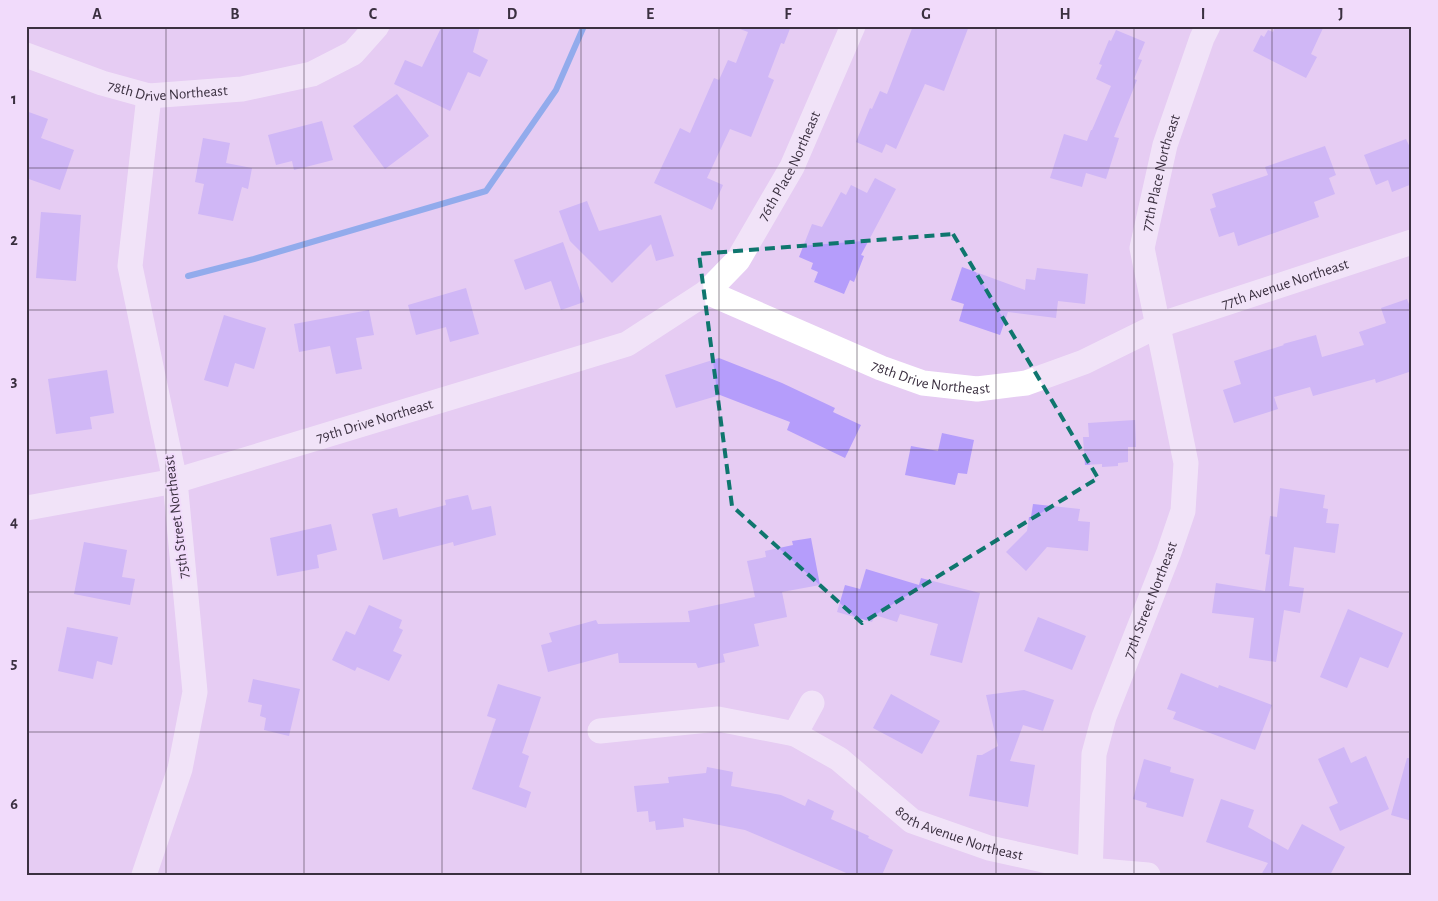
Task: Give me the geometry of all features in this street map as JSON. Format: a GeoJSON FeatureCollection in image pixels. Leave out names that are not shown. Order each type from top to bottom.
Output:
{"type":"FeatureCollection","features":[{"type":"Feature","properties":{"kind":"street","name":"78th Drive Northeast"},"geometry":{"type":"LineString","coordinates":[[26,55],[102,83],[149,96],[242,89],[312,74],[353,53],[377,26]]}},
{"type":"Feature","properties":{"kind":"street","name":"76th Place Northeast"},"geometry":{"type":"LineString","coordinates":[[707,292],[738,260],[792,168],[853,26]]}},
{"type":"Feature","properties":{"kind":"street","name":"77th Place Northeast"},"geometry":{"type":"LineString","coordinates":[[1159,325],[1142,248],[1165,145],[1202,38],[1208,26]]}},
{"type":"Feature","properties":{"kind":"street","name":"75th Street Northeast"},"geometry":{"type":"LineString","coordinates":[[144,875],[180,769],[195,692],[175,481],[130,266],[149,96]]}},
{"type":"Feature","properties":{"kind":"street","name":"77th Avenue Northeast"},"geometry":{"type":"LineString","coordinates":[[1159,325],[1412,242]]}},
{"type":"Feature","properties":{"kind":"street","name":"78th Drive Northeast"},"geometry":{"type":"LineString","coordinates":[[707,292],[881,368],[923,383],[977,389],[1026,383],[1084,362],[1159,325]]}},
{"type":"Feature","properties":{"kind":"street","name":"79th Drive Northeast"},"geometry":{"type":"LineString","coordinates":[[27,508],[175,481],[627,344],[707,292]]}},
{"type":"Feature","properties":{"kind":"street","name":"77th Street Northeast"},"geometry":{"type":"LineString","coordinates":[[1090,872],[1094,754],[1104,717],[1169,552],[1183,510],[1186,463],[1159,325]]}},
{"type":"Feature","properties":{"kind":"street"},"geometry":{"type":"LineString","coordinates":[[796,734],[812,702]]}},
{"type":"Feature","properties":{"kind":"street","name":"80th Avenue Northeast"},"geometry":{"type":"LineString","coordinates":[[600,731],[718,719],[796,734],[838,759],[912,821],[989,848],[1090,872],[1148,875]]}},
{"type":"Feature","properties":{"kind":"highlighted area"},"geometry":{"type":"Polygon","coordinates":[[[953,234],[1098,478],[862,623],[732,506],[699,254],[953,234]]]}},
{"type":"Feature","properties":{"kind":"building"},"geometry":{"type":"Polygon","coordinates":[[[442,26],[480,26],[473,52],[488,60],[480,77],[468,72],[450,111],[394,84],[405,60],[422,67],[442,26]]]}},
{"type":"Feature","properties":{"kind":"building"},"geometry":{"type":"Polygon","coordinates":[[[740,26],[791,26],[784,44],[781,43],[768,77],[774,80],[751,137],[730,129],[707,178],[723,185],[712,210],[654,183],[680,128],[690,133],[714,78],[719,80],[728,60],[736,63],[748,32],[740,29],[740,26]]]}},
{"type":"Feature","properties":{"kind":"building"},"geometry":{"type":"Polygon","coordinates":[[[913,26],[969,26],[944,91],[925,84],[896,149],[886,144],[882,153],[856,142],[870,108],[872,109],[880,91],[887,94],[913,26]]]}},
{"type":"Feature","properties":{"kind":"building"},"geometry":{"type":"Polygon","coordinates":[[[1275,26],[1324,26],[1311,54],[1317,57],[1306,78],[1253,51],[1261,35],[1264,37],[1268,30],[1273,32],[1275,26]]]}},
{"type":"Feature","properties":{"kind":"building"},"geometry":{"type":"Polygon","coordinates":[[[1116,30],[1145,42],[1138,59],[1142,60],[1134,79],[1137,80],[1114,137],[1119,138],[1106,179],[1086,173],[1082,187],[1050,178],[1064,134],[1087,141],[1092,130],[1111,86],[1096,79],[1102,65],[1099,64],[1109,40],[1111,41],[1116,30]]]}},
{"type":"Feature","properties":{"kind":"building"},"geometry":{"type":"Polygon","coordinates":[[[397,94],[429,136],[385,169],[353,126],[397,94]]]}},
{"type":"Feature","properties":{"kind":"building"},"geometry":{"type":"Polygon","coordinates":[[[26,111],[48,119],[41,138],[74,150],[60,190],[26,178],[26,111]]]}},
{"type":"Feature","properties":{"kind":"building"},"geometry":{"type":"Polygon","coordinates":[[[322,121],[333,160],[294,170],[292,161],[276,165],[268,135],[322,121]]]}},
{"type":"Feature","properties":{"kind":"building"},"geometry":{"type":"Polygon","coordinates":[[[203,138],[230,143],[226,163],[252,168],[248,189],[242,187],[233,221],[198,214],[204,184],[195,182],[203,138]]]}},
{"type":"Feature","properties":{"kind":"building"},"geometry":{"type":"Polygon","coordinates":[[[1406,139],[1412,152],[1412,184],[1392,192],[1388,180],[1376,185],[1364,155],[1406,139]]]}},
{"type":"Feature","properties":{"kind":"building"},"geometry":{"type":"Polygon","coordinates":[[[1325,146],[1336,175],[1329,178],[1335,194],[1314,202],[1319,217],[1238,246],[1234,232],[1219,237],[1210,209],[1216,207],[1212,194],[1268,175],[1265,167],[1325,146]]]}},
{"type":"Feature","properties":{"kind":"building"},"geometry":{"type":"Polygon","coordinates":[[[875,178],[896,189],[861,255],[864,256],[854,282],[850,280],[844,294],[814,282],[818,272],[811,269],[813,263],[799,257],[812,224],[822,227],[841,192],[846,195],[851,185],[867,193],[875,178]]]}},
{"type":"Feature","properties":{"kind":"building"},"geometry":{"type":"Polygon","coordinates":[[[587,201],[599,231],[661,215],[674,256],[656,261],[651,244],[612,283],[570,241],[559,211],[587,201]]]}},
{"type":"Feature","properties":{"kind":"building"},"geometry":{"type":"Polygon","coordinates":[[[41,212],[81,215],[76,281],[36,278],[41,212]]]}},
{"type":"Feature","properties":{"kind":"building"},"geometry":{"type":"Polygon","coordinates":[[[563,242],[584,302],[561,310],[551,281],[525,290],[514,260],[563,242]]]}},
{"type":"Feature","properties":{"kind":"building"},"geometry":{"type":"Polygon","coordinates":[[[962,267],[1025,290],[1026,279],[1035,280],[1037,268],[1088,274],[1085,304],[1058,301],[1056,318],[1008,312],[1000,335],[959,321],[964,304],[951,300],[962,267]]]}},
{"type":"Feature","properties":{"kind":"building"},"geometry":{"type":"Polygon","coordinates":[[[466,288],[479,334],[450,342],[446,327],[416,335],[408,305],[466,288]]]}},
{"type":"Feature","properties":{"kind":"building"},"geometry":{"type":"Polygon","coordinates":[[[1407,299],[1412,312],[1412,371],[1376,383],[1375,379],[1313,396],[1310,387],[1274,397],[1278,409],[1234,423],[1223,390],[1241,384],[1234,361],[1316,335],[1322,357],[1364,345],[1359,332],[1386,323],[1381,308],[1407,299]]]}},
{"type":"Feature","properties":{"kind":"building"},"geometry":{"type":"Polygon","coordinates":[[[369,310],[374,335],[356,338],[362,369],[336,374],[330,346],[299,352],[294,324],[369,310]]]}},
{"type":"Feature","properties":{"kind":"building"},"geometry":{"type":"Polygon","coordinates":[[[224,315],[266,328],[254,369],[235,363],[228,387],[204,380],[224,315]]]}},
{"type":"Feature","properties":{"kind":"building"},"geometry":{"type":"Polygon","coordinates":[[[719,358],[782,383],[835,408],[833,412],[861,425],[845,458],[787,430],[790,422],[720,395],[676,408],[665,375],[719,358]]]}},
{"type":"Feature","properties":{"kind":"building"},"geometry":{"type":"Polygon","coordinates":[[[107,370],[114,413],[90,417],[92,429],[56,434],[48,379],[107,370]]]}},
{"type":"Feature","properties":{"kind":"building"},"geometry":{"type":"Polygon","coordinates":[[[1135,420],[1136,447],[1128,447],[1128,462],[1118,463],[1118,466],[1102,467],[1102,464],[1085,465],[1083,437],[1089,437],[1088,423],[1135,420]]]}},
{"type":"Feature","properties":{"kind":"building"},"geometry":{"type":"Polygon","coordinates":[[[942,433],[974,440],[967,474],[958,473],[955,485],[905,475],[911,446],[938,451],[942,433]]]}},
{"type":"Feature","properties":{"kind":"building"},"geometry":{"type":"Polygon","coordinates":[[[1280,488],[1325,495],[1323,508],[1328,509],[1326,523],[1339,524],[1335,553],[1294,547],[1289,586],[1304,588],[1300,613],[1284,610],[1276,662],[1249,658],[1254,618],[1212,613],[1216,583],[1265,591],[1270,555],[1265,554],[1270,516],[1277,517],[1280,488]]]}},
{"type":"Feature","properties":{"kind":"building"},"geometry":{"type":"Polygon","coordinates":[[[468,495],[472,510],[491,506],[496,535],[454,546],[453,542],[383,560],[372,514],[397,508],[399,517],[446,505],[445,500],[468,495]]]}},
{"type":"Feature","properties":{"kind":"building"},"geometry":{"type":"Polygon","coordinates":[[[1033,504],[1080,509],[1078,521],[1090,522],[1088,551],[1047,547],[1026,571],[1006,552],[1027,531],[1033,504]]]}},
{"type":"Feature","properties":{"kind":"building"},"geometry":{"type":"Polygon","coordinates":[[[331,524],[337,550],[317,555],[319,568],[277,576],[270,538],[331,524]]]}},
{"type":"Feature","properties":{"kind":"building"},"geometry":{"type":"Polygon","coordinates":[[[811,538],[820,585],[782,592],[787,617],[754,624],[759,646],[723,654],[725,662],[698,668],[696,663],[619,663],[618,653],[548,672],[541,645],[552,642],[549,633],[596,620],[598,624],[690,622],[688,611],[755,597],[747,561],[766,557],[765,551],[793,545],[792,541],[811,538]]]}},
{"type":"Feature","properties":{"kind":"building"},"geometry":{"type":"Polygon","coordinates":[[[84,542],[127,550],[122,577],[135,579],[130,605],[74,594],[84,542]]]}},
{"type":"Feature","properties":{"kind":"building"},"geometry":{"type":"Polygon","coordinates":[[[866,569],[919,585],[921,578],[980,593],[962,663],[930,655],[938,624],[900,614],[897,622],[875,615],[872,622],[837,612],[845,585],[860,589],[866,569]]]}},
{"type":"Feature","properties":{"kind":"building"},"geometry":{"type":"Polygon","coordinates":[[[369,605],[402,620],[399,628],[403,630],[393,651],[402,655],[389,681],[357,667],[355,671],[332,660],[346,631],[355,635],[369,605]]]}},
{"type":"Feature","properties":{"kind":"building"},"geometry":{"type":"Polygon","coordinates":[[[1348,609],[1403,633],[1388,668],[1360,657],[1347,688],[1320,677],[1348,609]]]}},
{"type":"Feature","properties":{"kind":"building"},"geometry":{"type":"Polygon","coordinates":[[[1038,617],[1086,636],[1072,670],[1024,651],[1038,617]]]}},
{"type":"Feature","properties":{"kind":"building"},"geometry":{"type":"Polygon","coordinates":[[[67,627],[118,637],[112,665],[97,661],[93,679],[58,671],[67,627]]]}},
{"type":"Feature","properties":{"kind":"building"},"geometry":{"type":"Polygon","coordinates":[[[1181,673],[1218,688],[1219,685],[1272,705],[1255,750],[1173,719],[1176,712],[1167,709],[1181,673]]]}},
{"type":"Feature","properties":{"kind":"building"},"geometry":{"type":"Polygon","coordinates":[[[253,679],[300,689],[289,736],[264,730],[266,718],[260,716],[262,705],[248,702],[253,679]]]}},
{"type":"Feature","properties":{"kind":"building"},"geometry":{"type":"Polygon","coordinates":[[[498,684],[541,697],[522,753],[529,756],[519,787],[531,792],[526,808],[472,789],[496,719],[487,716],[498,684]]]}},
{"type":"Feature","properties":{"kind":"building"},"geometry":{"type":"Polygon","coordinates":[[[1024,690],[1054,700],[1043,731],[1023,725],[1010,761],[1035,765],[1028,807],[969,796],[977,755],[982,755],[998,746],[986,695],[1024,690]]]}},
{"type":"Feature","properties":{"kind":"building"},"geometry":{"type":"Polygon","coordinates":[[[891,694],[940,721],[922,754],[873,728],[891,694]]]}},
{"type":"Feature","properties":{"kind":"building"},"geometry":{"type":"Polygon","coordinates":[[[1344,747],[1351,763],[1366,756],[1389,809],[1340,831],[1329,807],[1338,803],[1318,759],[1344,747]]]}},
{"type":"Feature","properties":{"kind":"building"},"geometry":{"type":"Polygon","coordinates":[[[1407,758],[1412,758],[1412,821],[1391,815],[1407,758]]]}},
{"type":"Feature","properties":{"kind":"building"},"geometry":{"type":"Polygon","coordinates":[[[1144,759],[1171,767],[1170,772],[1194,779],[1183,817],[1146,807],[1147,803],[1133,799],[1144,759]]]}},
{"type":"Feature","properties":{"kind":"building"},"geometry":{"type":"Polygon","coordinates":[[[707,767],[733,772],[731,786],[781,795],[805,806],[808,799],[834,811],[831,819],[869,836],[868,838],[893,850],[882,875],[851,875],[745,830],[683,818],[684,827],[656,830],[655,821],[649,822],[648,811],[637,812],[634,786],[669,783],[668,777],[706,773],[707,767]]]}},
{"type":"Feature","properties":{"kind":"building"},"geometry":{"type":"Polygon","coordinates":[[[1221,799],[1254,810],[1248,827],[1288,850],[1302,824],[1345,847],[1330,875],[1261,875],[1268,863],[1206,842],[1221,799]]]}},
{"type":"Feature","properties":{"kind":"waterway"},"geometry":{"type":"LineString","coordinates":[[188,276],[254,259],[486,191],[556,90],[584,26]]}}]}
